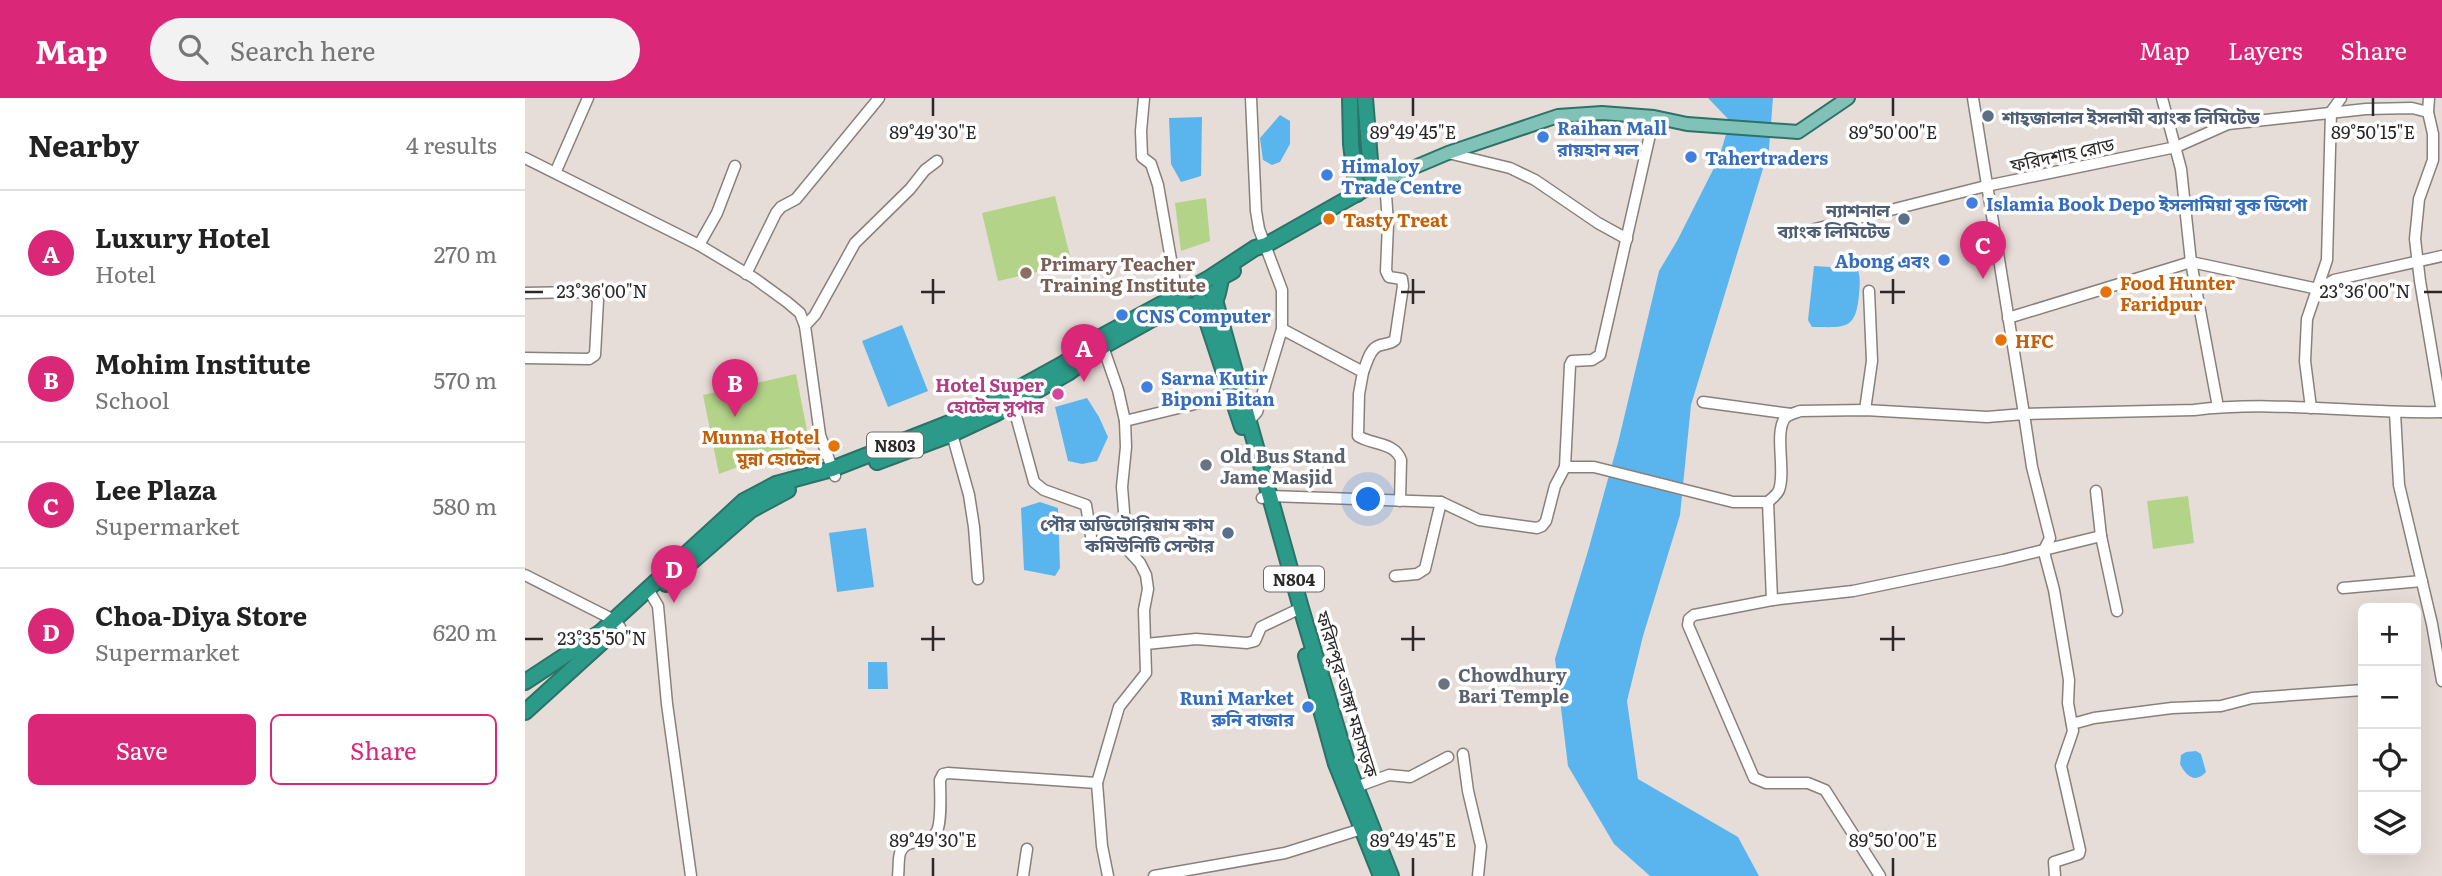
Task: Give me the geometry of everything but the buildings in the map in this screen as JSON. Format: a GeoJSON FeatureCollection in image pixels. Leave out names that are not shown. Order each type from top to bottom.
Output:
{"type":"FeatureCollection","features":[{"type":"Feature","properties":{"kind":"highway"},"geometry":{"type":"LineString","coordinates":[[1350,98],[1351,144],[1357,194]]}},
{"type":"Feature","properties":{"kind":"highway"},"geometry":{"type":"LineString","coordinates":[[1365,98],[1379,182]]}},
{"type":"Feature","properties":{"kind":"highway","name":"N803"},"geometry":{"type":"LineString","coordinates":[[833,472],[970,415],[1102,342],[1255,248],[1266,245],[1379,182]]}},
{"type":"Feature","properties":{"kind":"highway","name":"N803"},"geometry":{"type":"LineString","coordinates":[[525,712],[744,501],[776,484],[833,472],[952,434],[1013,405],[1068,373],[1102,342],[1179,305],[1209,304],[1222,277],[1260,254],[1266,245]]}},
{"type":"Feature","properties":{"kind":"highway","name":"ফরিদপুর-ভাঙ্গা মহাসড়ক"},"geometry":{"type":"LineString","coordinates":[[1201,282],[1229,369],[1250,420],[1266,497]]}},
{"type":"Feature","properties":{"kind":"highway","name":"ফরিদপুর-ভাঙ্গা মহাসড়ক"},"geometry":{"type":"LineString","coordinates":[[1229,369],[1232,395],[1266,497],[1341,762],[1367,828],[1391,876]]}},
{"type":"Feature","properties":{"kind":"highway","name":"N803"},"geometry":{"type":"LineString","coordinates":[[525,682],[617,624]]}},
{"type":"Feature","properties":{"kind":"highway","name":"ফরিদপুর-ভাঙ্গা মহাসড়ক"},"geometry":{"type":"LineString","coordinates":[[1341,762],[1356,787],[1381,876]]}},
{"type":"Feature","properties":{"kind":"main road"},"geometry":{"type":"LineString","coordinates":[[1379,182],[1448,153],[1558,116],[1602,113],[1654,117],[1688,124],[1798,132],[1848,98]]}},
{"type":"Feature","properties":{"kind":"street"},"geometry":{"type":"LineString","coordinates":[[555,171],[587,98]]}},
{"type":"Feature","properties":{"kind":"street"},"geometry":{"type":"LineString","coordinates":[[746,274],[776,213],[796,199],[879,98]]}},
{"type":"Feature","properties":{"kind":"street"},"geometry":{"type":"LineString","coordinates":[[1144,98],[1142,157],[1151,164],[1158,185],[1177,294]]}},
{"type":"Feature","properties":{"kind":"street"},"geometry":{"type":"LineString","coordinates":[[1250,420],[1257,412],[1282,329],[1282,290],[1259,229],[1251,98]]}},
{"type":"Feature","properties":{"kind":"street"},"geometry":{"type":"LineString","coordinates":[[1973,98],[2029,452],[2050,538],[2044,550],[2061,626],[2069,680],[2068,703],[2073,731],[2061,766],[2080,850],[2078,854],[2054,862],[2055,876]]}},
{"type":"Feature","properties":{"kind":"street"},"geometry":{"type":"LineString","coordinates":[[2162,98],[2182,169],[2191,262],[2218,407]]}},
{"type":"Feature","properties":{"kind":"street"},"geometry":{"type":"LineString","coordinates":[[2311,408],[2305,361],[2307,319],[2327,260],[2331,112],[2341,98]]}},
{"type":"Feature","properties":{"kind":"street"},"geometry":{"type":"LineString","coordinates":[[1565,467],[1594,467],[1733,502],[1768,502],[1778,492],[1781,481],[1781,428],[1784,419],[1800,411],[1865,410],[1987,417],[2218,407],[2442,412],[2415,239],[2419,199],[2433,160],[2429,98]]}},
{"type":"Feature","properties":{"kind":"street","name":"ফরিদশাহ রোড"},"geometry":{"type":"LineString","coordinates":[[1799,233],[1986,186],[2176,147],[2228,124],[2365,108],[2412,108],[2428,112]]}},
{"type":"Feature","properties":{"kind":"street"},"geometry":{"type":"LineString","coordinates":[[1266,497],[1441,502],[1479,520],[1537,528],[1542,526],[1555,486],[1565,467],[1570,365],[1572,361],[1592,360],[1600,355],[1654,117]]}},
{"type":"Feature","properties":{"kind":"street"},"geometry":{"type":"LineString","coordinates":[[1448,153],[1510,168],[1535,180],[1598,223],[1627,239]]}},
{"type":"Feature","properties":{"kind":"street"},"geometry":{"type":"LineString","coordinates":[[525,158],[699,245],[746,274],[800,313],[805,326],[820,435],[833,472]]}},
{"type":"Feature","properties":{"kind":"street"},"geometry":{"type":"LineString","coordinates":[[805,326],[815,315],[855,243],[910,189],[925,170],[937,161]]}},
{"type":"Feature","properties":{"kind":"street"},"geometry":{"type":"LineString","coordinates":[[699,245],[717,213],[735,166]]}},
{"type":"Feature","properties":{"kind":"street"},"geometry":{"type":"LineString","coordinates":[[1379,182],[1388,224],[1386,271],[1389,277],[1402,279],[1403,286],[1395,340],[1375,347],[1363,372],[1359,394],[1358,436],[1395,449],[1399,453],[1400,501]]}},
{"type":"Feature","properties":{"kind":"street"},"geometry":{"type":"LineString","coordinates":[[2008,318],[2191,262],[2318,289],[2334,280],[2442,256]]}},
{"type":"Feature","properties":{"kind":"street"},"geometry":{"type":"LineString","coordinates":[[1865,410],[1872,361],[1869,291]]}},
{"type":"Feature","properties":{"kind":"street"},"geometry":{"type":"LineString","coordinates":[[525,293],[581,292],[594,295],[598,300],[595,355],[589,359],[525,358]]}},
{"type":"Feature","properties":{"kind":"street"},"geometry":{"type":"LineString","coordinates":[[1282,329],[1363,372]]}},
{"type":"Feature","properties":{"kind":"street"},"geometry":{"type":"LineString","coordinates":[[1102,342],[1125,421],[1126,447],[1122,487],[1127,549],[1140,563],[1146,575],[1148,589],[1144,611],[1146,673],[1119,707],[1097,783],[1108,876]]}},
{"type":"Feature","properties":{"kind":"street"},"geometry":{"type":"LineString","coordinates":[[1125,421],[1232,395]]}},
{"type":"Feature","properties":{"kind":"street"},"geometry":{"type":"LineString","coordinates":[[1703,402],[1791,414]]}},
{"type":"Feature","properties":{"kind":"street"},"geometry":{"type":"LineString","coordinates":[[1013,405],[1034,482],[1044,490],[1086,505],[1091,536]]}},
{"type":"Feature","properties":{"kind":"street"},"geometry":{"type":"LineString","coordinates":[[2395,413],[2399,485],[2422,580],[2442,681]]}},
{"type":"Feature","properties":{"kind":"street"},"geometry":{"type":"LineString","coordinates":[[952,434],[969,495],[978,579]]}},
{"type":"Feature","properties":{"kind":"street"},"geometry":{"type":"LineString","coordinates":[[2096,491],[2101,536],[2117,611]]}},
{"type":"Feature","properties":{"kind":"street"},"geometry":{"type":"LineString","coordinates":[[1395,576],[1417,574],[1425,569],[1441,502]]}},
{"type":"Feature","properties":{"kind":"street"},"geometry":{"type":"LineString","coordinates":[[1768,502],[1772,600]]}},
{"type":"Feature","properties":{"kind":"street"},"geometry":{"type":"LineString","coordinates":[[1880,876],[1825,790],[1808,783],[1766,783],[1754,778],[1688,625],[1689,620],[1694,615],[1772,600],[1853,591],[2101,536]]}},
{"type":"Feature","properties":{"kind":"street"},"geometry":{"type":"LineString","coordinates":[[525,575],[617,624]]}},
{"type":"Feature","properties":{"kind":"street"},"geometry":{"type":"LineString","coordinates":[[2343,588],[2422,580]]}},
{"type":"Feature","properties":{"kind":"street"},"geometry":{"type":"LineString","coordinates":[[651,592],[658,606],[667,704],[691,876]]}},
{"type":"Feature","properties":{"kind":"street"},"geometry":{"type":"LineString","coordinates":[[1146,645],[1196,639],[1247,643],[1255,641],[1261,627],[1298,610]]}},
{"type":"Feature","properties":{"kind":"street"},"geometry":{"type":"LineString","coordinates":[[2072,724],[2094,718],[2172,708],[2221,706],[2252,698],[2358,690]]}},
{"type":"Feature","properties":{"kind":"street"},"geometry":{"type":"LineString","coordinates":[[1463,754],[1468,791],[1481,846],[1478,876]]}},
{"type":"Feature","properties":{"kind":"street"},"geometry":{"type":"LineString","coordinates":[[1356,787],[1389,775],[1410,777],[1448,757]]}},
{"type":"Feature","properties":{"kind":"street"},"geometry":{"type":"LineString","coordinates":[[898,876],[900,852],[904,847],[924,841],[938,829],[940,780],[943,774],[1097,783]]}},
{"type":"Feature","properties":{"kind":"street"},"geometry":{"type":"LineString","coordinates":[[1154,876],[1285,853],[1367,828]]}},
{"type":"Feature","properties":{"kind":"street"},"geometry":{"type":"LineString","coordinates":[[1023,876],[1027,849]]}},
{"type":"Feature","properties":{"kind":"green space"},"geometry":{"type":"Polygon","coordinates":[[[1055,196],[1072,264],[998,281],[982,213],[1055,196]]]}},
{"type":"Feature","properties":{"kind":"green space"},"geometry":{"type":"Polygon","coordinates":[[[1206,198],[1210,241],[1181,251],[1175,203],[1206,198]]]}},
{"type":"Feature","properties":{"kind":"green space"},"geometry":{"type":"Polygon","coordinates":[[[796,374],[809,441],[719,474],[703,395],[796,374]]]}},
{"type":"Feature","properties":{"kind":"green space"},"geometry":{"type":"Polygon","coordinates":[[[2188,496],[2194,543],[2153,549],[2147,501],[2188,496]]]}},
{"type":"Feature","properties":{"kind":"water"},"geometry":{"type":"Polygon","coordinates":[[[1708,98],[1773,98],[1769,149],[1691,405],[1680,515],[1643,636],[1627,701],[1638,779],[1738,837],[1759,876],[1650,876],[1614,844],[1568,766],[1555,659],[1618,443],[1659,271],[1719,158],[1730,121],[1708,98]]]}},
{"type":"Feature","properties":{"kind":"water"},"geometry":{"type":"Polygon","coordinates":[[[1280,115],[1290,121],[1290,144],[1280,162],[1272,165],[1263,160],[1260,138],[1280,115]]]}},
{"type":"Feature","properties":{"kind":"water"},"geometry":{"type":"Polygon","coordinates":[[[1202,117],[1201,176],[1181,182],[1171,164],[1169,118],[1202,117]]]}},
{"type":"Feature","properties":{"kind":"water"},"geometry":{"type":"Polygon","coordinates":[[[1844,264],[1856,266],[1860,280],[1852,321],[1841,326],[1812,327],[1808,320],[1814,266],[1831,269],[1844,264]]]}},
{"type":"Feature","properties":{"kind":"water"},"geometry":{"type":"Polygon","coordinates":[[[902,325],[928,391],[888,407],[862,341],[902,325]]]}},
{"type":"Feature","properties":{"kind":"water"},"geometry":{"type":"Polygon","coordinates":[[[1087,398],[1108,437],[1097,461],[1082,464],[1068,461],[1055,407],[1087,398]]]}},
{"type":"Feature","properties":{"kind":"water"},"geometry":{"type":"Polygon","coordinates":[[[1040,502],[1058,508],[1060,568],[1055,576],[1024,570],[1021,508],[1040,502]]]}},
{"type":"Feature","properties":{"kind":"water"},"geometry":{"type":"Polygon","coordinates":[[[866,528],[874,587],[837,592],[829,533],[866,528]]]}},
{"type":"Feature","properties":{"kind":"water"},"geometry":{"type":"Polygon","coordinates":[[[868,662],[887,662],[888,689],[868,689],[868,662]]]}},
{"type":"Feature","properties":{"kind":"water"},"geometry":{"type":"Polygon","coordinates":[[[2196,751],[2201,754],[2206,772],[2198,778],[2188,775],[2180,764],[2181,755],[2196,751]]]}},
{"type":"Feature","properties":{"kind":"place","name":"শাহ্জালাল ইসলামী ব্যাংক লিমিটেড"},"geometry":{"type":"Point","coordinates":[1988,116]}},
{"type":"Feature","properties":{"kind":"place","name":"Raihan Mall রায়হান মল"},"geometry":{"type":"Point","coordinates":[1543,137]}},
{"type":"Feature","properties":{"kind":"place","name":"Tahertraders"},"geometry":{"type":"Point","coordinates":[1691,157]}},
{"type":"Feature","properties":{"kind":"place","name":"Himaloy Trade Centre"},"geometry":{"type":"Point","coordinates":[1327,175]}},
{"type":"Feature","properties":{"kind":"place","name":"Islamia Book Depo ইসলামিয়া বুক ডিপো"},"geometry":{"type":"Point","coordinates":[1972,203]}},
{"type":"Feature","properties":{"kind":"place","name":"Tasty Treat"},"geometry":{"type":"Point","coordinates":[1329,219]}},
{"type":"Feature","properties":{"kind":"place","name":"ন্যাশনাল ব্যাংক লিমিটেড"},"geometry":{"type":"Point","coordinates":[1904,219]}},
{"type":"Feature","properties":{"kind":"place","name":"Abong এবং"},"geometry":{"type":"Point","coordinates":[1944,260]}},
{"type":"Feature","properties":{"kind":"place","name":"Primary Teacher Training Institute"},"geometry":{"type":"Point","coordinates":[1026,273]}},
{"type":"Feature","properties":{"kind":"place","name":"Lee Plaza"},"geometry":{"type":"Point","coordinates":[1983,279]}},
{"type":"Feature","properties":{"kind":"place","name":"Food Hunter Faridpur"},"geometry":{"type":"Point","coordinates":[2106,292]}},
{"type":"Feature","properties":{"kind":"place","name":"CNS Computer"},"geometry":{"type":"Point","coordinates":[1122,315]}},
{"type":"Feature","properties":{"kind":"place","name":"HFC"},"geometry":{"type":"Point","coordinates":[2001,340]}},
{"type":"Feature","properties":{"kind":"place","name":"Luxury Hotel"},"geometry":{"type":"Point","coordinates":[1084,382]}},
{"type":"Feature","properties":{"kind":"place","name":"Sarna Kutir Biponi Bitan"},"geometry":{"type":"Point","coordinates":[1147,387]}},
{"type":"Feature","properties":{"kind":"place","name":"Hotel Super হোটেল সুপার"},"geometry":{"type":"Point","coordinates":[1058,394]}},
{"type":"Feature","properties":{"kind":"place","name":"Mohim Institute"},"geometry":{"type":"Point","coordinates":[735,417]}},
{"type":"Feature","properties":{"kind":"place","name":"Munna Hotel মুন্না হোটেল"},"geometry":{"type":"Point","coordinates":[834,446]}},
{"type":"Feature","properties":{"kind":"place","name":"Old Bus Stand Jame Masjid"},"geometry":{"type":"Point","coordinates":[1206,465]}},
{"type":"Feature","properties":{"kind":"place","name":"পৌর অডিটোরিয়াম কাম কমিউনিটি সেন্টার"},"geometry":{"type":"Point","coordinates":[1228,533]}},
{"type":"Feature","properties":{"kind":"place","name":"Choa-Diya Store"},"geometry":{"type":"Point","coordinates":[674,603]}},
{"type":"Feature","properties":{"kind":"place","name":"Chowdhury Bari Temple"},"geometry":{"type":"Point","coordinates":[1444,684]}},
{"type":"Feature","properties":{"kind":"place","name":"Runi Market রুনি বাজার"},"geometry":{"type":"Point","coordinates":[1308,707]}}]}
